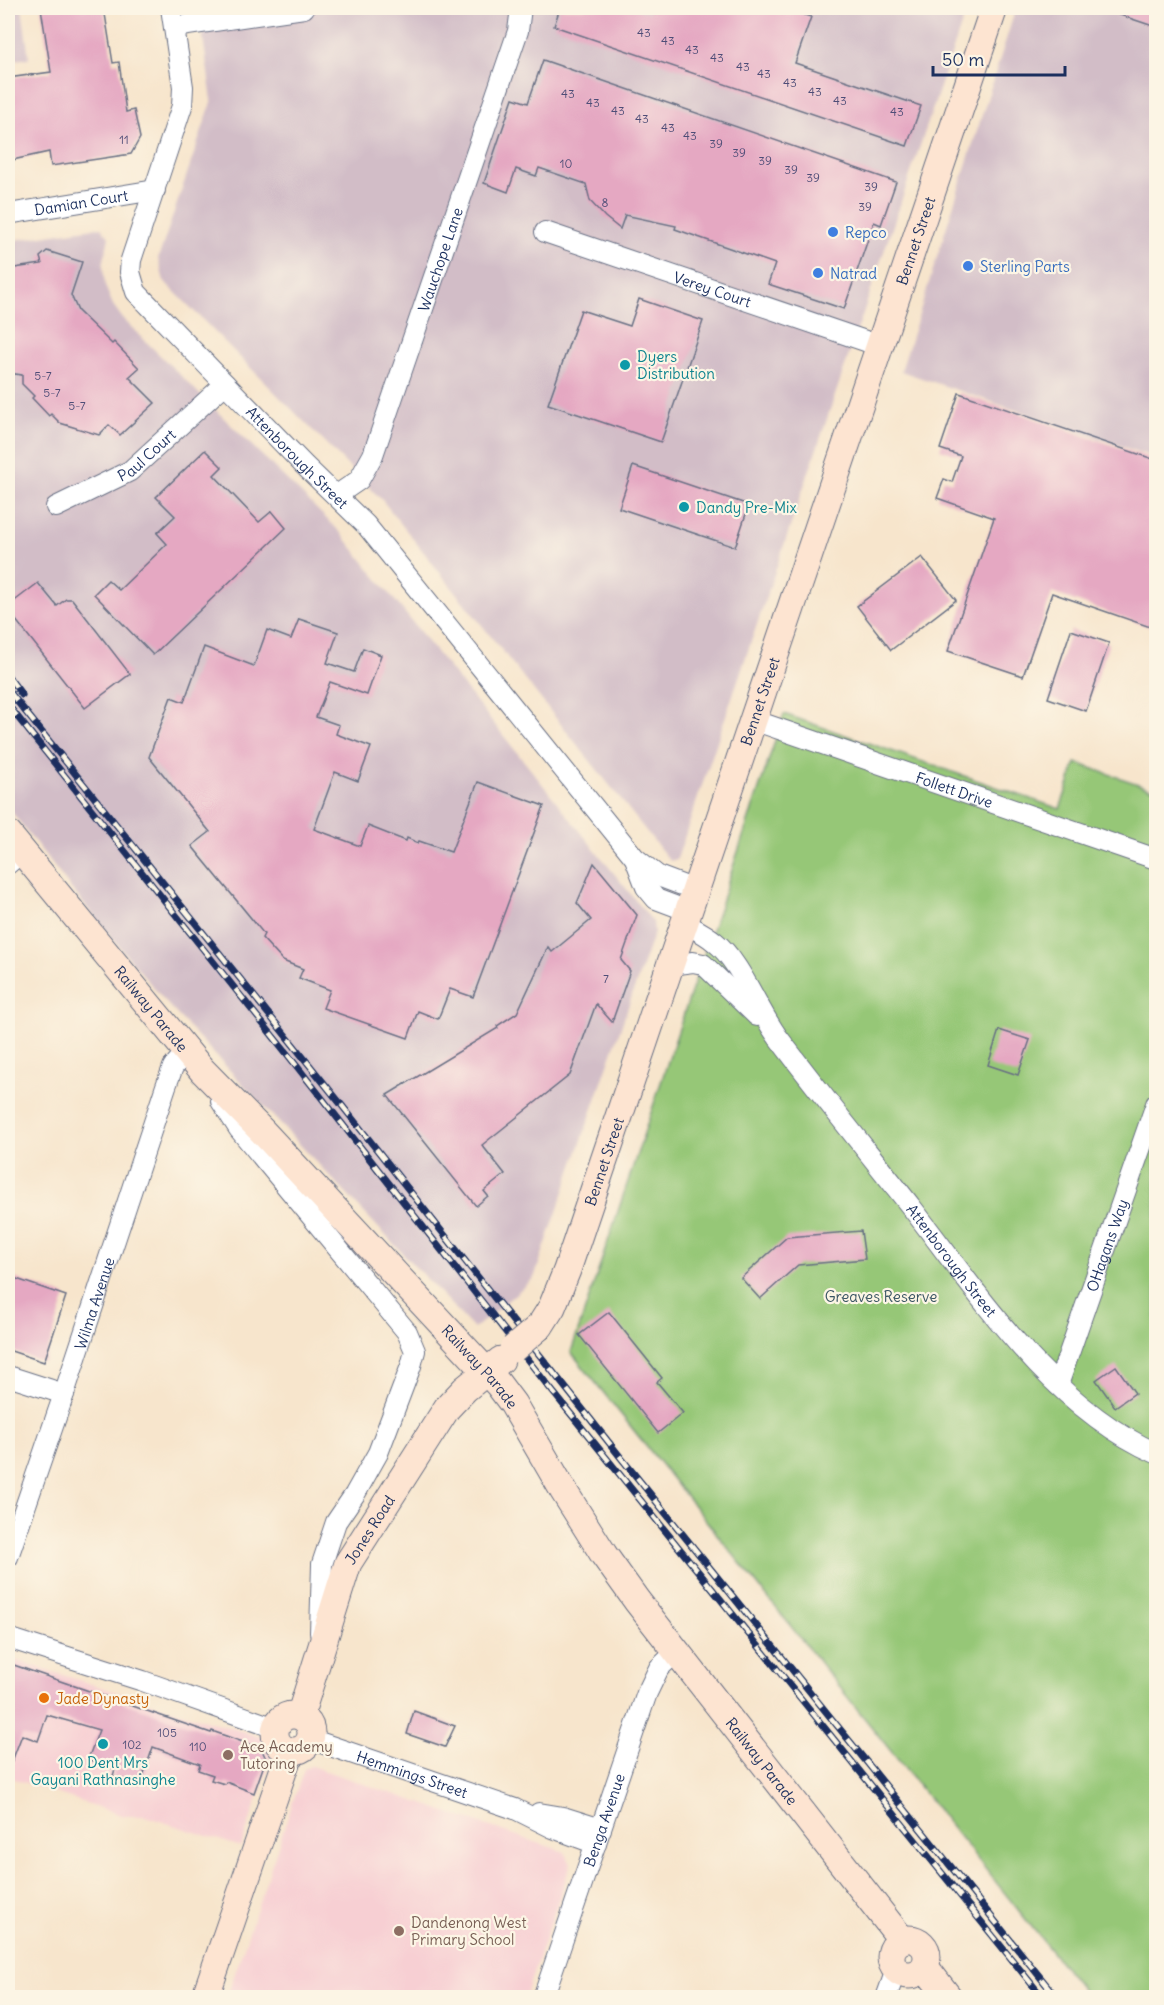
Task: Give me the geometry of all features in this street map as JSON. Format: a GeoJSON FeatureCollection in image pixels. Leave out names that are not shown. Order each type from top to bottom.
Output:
{"type":"FeatureCollection","features":[{"type":"Feature","properties":{"kind":"main road","name":"Bennet Street"},"geometry":{"type":"LineString","coordinates":[[488,1371],[540,1326],[552,1307],[567,1270],[994,8]]}},
{"type":"Feature","properties":{"kind":"main road","name":"Railway Parade"},"geometry":{"type":"LineString","coordinates":[[12,850],[194,1061],[488,1371],[513,1404],[604,1555],[676,1652],[902,1940]]}},
{"type":"Feature","properties":{"kind":"main road","name":"Jones Road"},"geometry":{"type":"LineString","coordinates":[[205,1998],[300,1735],[320,1648],[342,1577],[354,1551],[447,1408],[465,1389],[488,1371]]}},
{"type":"Feature","properties":{"kind":"main road"},"geometry":{"type":"LineString","coordinates":[[275,1728],[279,1746],[300,1735]]}},
{"type":"Feature","properties":{"kind":"main road"},"geometry":{"type":"LineString","coordinates":[[902,1940],[913,1940],[923,1946],[927,1956],[925,1967],[921,1971],[906,1975],[896,1970],[891,1954],[893,1948],[902,1940]]}},
{"type":"Feature","properties":{"kind":"main road"},"geometry":{"type":"LineString","coordinates":[[925,1967],[949,1998]]}},
{"type":"Feature","properties":{"kind":"street","name":"Attenborough Street"},"geometry":{"type":"LineString","coordinates":[[171,8],[183,87],[182,106],[131,260],[130,272],[134,286],[146,304],[366,525],[635,858],[646,887],[656,899],[689,908],[707,936],[732,960],[776,1034],[1001,1321],[1058,1385],[1112,1428],[1156,1453]]}},
{"type":"Feature","properties":{"kind":"street"},"geometry":{"type":"LineString","coordinates":[[174,27],[304,8]]}},
{"type":"Feature","properties":{"kind":"street","name":"Wauchope Lane"},"geometry":{"type":"LineString","coordinates":[[336,495],[359,480],[373,455],[518,31],[522,8]]}},
{"type":"Feature","properties":{"kind":"street","name":"Damian Court"},"geometry":{"type":"LineString","coordinates":[[8,214],[155,190]]}},
{"type":"Feature","properties":{"kind":"street","name":"Verey Court"},"geometry":{"type":"LineString","coordinates":[[545,232],[880,346]]}},
{"type":"Feature","properties":{"kind":"street","name":"Paul Court"},"geometry":{"type":"LineString","coordinates":[[56,507],[130,471],[225,384]]}},
{"type":"Feature","properties":{"kind":"street","name":"Follett Drive"},"geometry":{"type":"LineString","coordinates":[[753,720],[1156,859]]}},
{"type":"Feature","properties":{"kind":"street","name":"Attenborough Street"},"geometry":{"type":"LineString","coordinates":[[669,965],[693,962],[703,964],[776,1034]]}},
{"type":"Feature","properties":{"kind":"street"},"geometry":{"type":"LineString","coordinates":[[194,1061],[239,1129],[407,1332],[414,1348],[411,1366],[378,1453],[336,1522],[322,1564],[320,1648]]}},
{"type":"Feature","properties":{"kind":"street","name":"Wilma Avenue"},"geometry":{"type":"LineString","coordinates":[[8,1557],[165,1086],[173,1067],[194,1061]]}},
{"type":"Feature","properties":{"kind":"street","name":"OHagans Way"},"geometry":{"type":"LineString","coordinates":[[1058,1385],[1156,1104]]}},
{"type":"Feature","properties":{"kind":"street"},"geometry":{"type":"LineString","coordinates":[[8,1376],[64,1394]]}},
{"type":"Feature","properties":{"kind":"street"},"geometry":{"type":"LineString","coordinates":[[8,1638],[142,1681],[275,1728]]}},
{"type":"Feature","properties":{"kind":"street","name":"Benga Avenue"},"geometry":{"type":"LineString","coordinates":[[543,1998],[650,1684],[659,1668],[676,1652]]}},
{"type":"Feature","properties":{"kind":"street","name":"Hemmings Street"},"geometry":{"type":"LineString","coordinates":[[300,1735],[515,1809],[563,1817],[598,1837]]}},
{"type":"Feature","properties":{"kind":"street"},"geometry":{"type":"LineString","coordinates":[[886,1998],[896,1970]]}},
{"type":"Feature","properties":{"kind":"shaded area"},"geometry":{"type":"Polygon","coordinates":[[[8,8],[22,8],[29,58],[8,61],[8,8]]]}},
{"type":"Feature","properties":{"kind":"shaded area"},"geometry":{"type":"Polygon","coordinates":[[[199,8],[967,8],[677,859],[670,861],[382,500],[164,281],[158,259],[212,101],[199,8]]]}},
{"type":"Feature","properties":{"kind":"shaded area"},"geometry":{"type":"Polygon","coordinates":[[[1016,8],[1156,8],[1156,458],[901,371],[1016,8]]]}},
{"type":"Feature","properties":{"kind":"shaded area"},"geometry":{"type":"Polygon","coordinates":[[[101,227],[109,237],[103,265],[105,286],[113,305],[123,319],[340,532],[653,922],[654,932],[534,1278],[474,1329],[169,1006],[69,886],[8,807],[8,241],[101,227]]]}},
{"type":"Feature","properties":{"kind":"shaded area"},"geometry":{"type":"Polygon","coordinates":[[[8,1658],[260,1737],[274,1751],[241,1847],[145,1816],[124,1816],[8,1777],[8,1658]]]}},
{"type":"Feature","properties":{"kind":"shaded area","name":"Dandenong West Primary School"},"geometry":{"type":"Polygon","coordinates":[[[311,1766],[565,1852],[571,1864],[525,1997],[227,1997],[304,1769],[311,1766]]]}},
{"type":"Feature","properties":{"kind":"green space","name":"Greaves Reserve"},"geometry":{"type":"Polygon","coordinates":[[[784,714],[1060,809],[1076,763],[1156,790],[1156,1997],[1088,1997],[571,1352],[784,714]]]}},
{"type":"Feature","properties":{"kind":"building"},"geometry":{"type":"Polygon","coordinates":[[[41,8],[104,8],[113,63],[119,62],[126,112],[134,110],[140,138],[131,154],[51,166],[49,152],[8,161],[8,78],[51,72],[41,8]]]}},
{"type":"Feature","properties":{"kind":"building"},"geometry":{"type":"Polygon","coordinates":[[[560,8],[631,8],[649,13],[651,8],[784,8],[811,17],[795,63],[921,106],[907,146],[554,26],[560,8]]]}},
{"type":"Feature","properties":{"kind":"building"},"geometry":{"type":"Polygon","coordinates":[[[1106,8],[1156,8],[1156,27],[1105,10],[1106,8]]]}},
{"type":"Feature","properties":{"kind":"building"},"geometry":{"type":"Polygon","coordinates":[[[543,60],[896,182],[881,225],[874,222],[844,309],[768,284],[775,264],[675,229],[676,226],[625,215],[620,229],[590,201],[586,184],[539,168],[536,176],[516,169],[508,192],[484,183],[513,98],[528,103],[543,60]]]}},
{"type":"Feature","properties":{"kind":"building"},"geometry":{"type":"Polygon","coordinates":[[[47,251],[82,262],[71,295],[78,311],[112,344],[114,342],[139,368],[129,377],[155,403],[120,435],[109,425],[99,435],[60,423],[51,414],[49,416],[32,398],[34,396],[22,384],[22,375],[8,373],[8,269],[42,264],[40,257],[47,251]]]}},
{"type":"Feature","properties":{"kind":"building","name":"Dyers Distribution"},"geometry":{"type":"Polygon","coordinates":[[[639,299],[703,321],[661,442],[548,404],[581,310],[630,326],[639,299]]]}},
{"type":"Feature","properties":{"kind":"building"},"geometry":{"type":"Polygon","coordinates":[[[959,393],[1156,460],[1156,629],[1052,593],[1023,676],[948,651],[994,518],[937,498],[944,479],[952,482],[961,456],[940,449],[959,393]]]}},
{"type":"Feature","properties":{"kind":"building"},"geometry":{"type":"Polygon","coordinates":[[[205,450],[222,467],[214,475],[259,522],[272,511],[286,528],[153,655],[94,594],[108,580],[119,590],[167,544],[157,533],[175,516],[156,497],[205,450]]]}},
{"type":"Feature","properties":{"kind":"building","name":"Dandy Pre-Mix"},"geometry":{"type":"Polygon","coordinates":[[[633,466],[749,505],[735,547],[619,508],[633,466]]]}},
{"type":"Feature","properties":{"kind":"building"},"geometry":{"type":"Polygon","coordinates":[[[922,557],[956,600],[891,650],[857,606],[922,557]]]}},
{"type":"Feature","properties":{"kind":"building"},"geometry":{"type":"Polygon","coordinates":[[[38,583],[57,606],[66,599],[72,599],[130,674],[85,708],[8,610],[8,606],[38,583]]]}},
{"type":"Feature","properties":{"kind":"building"},"geometry":{"type":"Polygon","coordinates":[[[299,619],[338,632],[327,663],[354,672],[363,648],[381,655],[367,695],[330,682],[316,717],[339,725],[336,734],[371,747],[358,781],[335,772],[314,829],[360,846],[368,826],[406,841],[407,838],[451,852],[478,782],[544,806],[473,997],[450,989],[438,1019],[418,1011],[408,1038],[323,1008],[330,990],[299,978],[303,969],[283,961],[262,938],[264,934],[192,846],[210,832],[149,757],[171,697],[184,702],[204,647],[254,666],[267,630],[291,639],[299,619]]]}},
{"type":"Feature","properties":{"kind":"building"},"geometry":{"type":"Polygon","coordinates":[[[1071,630],[1109,643],[1086,711],[1048,698],[1071,630]]]}},
{"type":"Feature","properties":{"kind":"building"},"geometry":{"type":"Polygon","coordinates":[[[594,863],[637,915],[621,960],[630,971],[612,1022],[596,1004],[570,1075],[482,1145],[505,1174],[484,1191],[488,1196],[476,1206],[387,1095],[498,1028],[497,1026],[517,1013],[548,947],[552,952],[591,920],[577,903],[594,863]]]}},
{"type":"Feature","properties":{"kind":"building"},"geometry":{"type":"Polygon","coordinates":[[[999,1030],[1030,1040],[1018,1075],[988,1065],[999,1030]]]}},
{"type":"Feature","properties":{"kind":"building"},"geometry":{"type":"Polygon","coordinates":[[[861,1231],[865,1259],[798,1265],[760,1299],[741,1278],[787,1237],[861,1231]]]}},
{"type":"Feature","properties":{"kind":"building"},"geometry":{"type":"Polygon","coordinates":[[[8,1276],[66,1296],[44,1362],[8,1350],[8,1276]]]}},
{"type":"Feature","properties":{"kind":"building"},"geometry":{"type":"Polygon","coordinates":[[[609,1312],[662,1378],[657,1382],[683,1413],[658,1433],[579,1335],[609,1312]]]}},
{"type":"Feature","properties":{"kind":"building"},"geometry":{"type":"Polygon","coordinates":[[[1116,1366],[1135,1393],[1115,1407],[1096,1380],[1116,1366]]]}},
{"type":"Feature","properties":{"kind":"building"},"geometry":{"type":"Polygon","coordinates":[[[8,1663],[262,1750],[266,1759],[254,1793],[226,1782],[225,1784],[211,1780],[213,1775],[198,1770],[200,1764],[153,1747],[140,1785],[113,1776],[115,1769],[88,1759],[99,1730],[47,1715],[38,1741],[22,1735],[8,1769],[8,1663]]]}},
{"type":"Feature","properties":{"kind":"building"},"geometry":{"type":"Polygon","coordinates":[[[414,1711],[455,1726],[445,1747],[407,1734],[414,1711]]]}},
{"type":"Feature","properties":{"kind":"railway"},"geometry":{"type":"LineString","coordinates":[[8,676],[22,695]]}},
{"type":"Feature","properties":{"kind":"railway"},"geometry":{"type":"LineString","coordinates":[[8,690],[622,1459],[1057,1998]]}},
{"type":"Feature","properties":{"kind":"railway"},"geometry":{"type":"LineString","coordinates":[[8,705],[288,1055],[549,1387],[1043,1998]]}},
{"type":"Feature","properties":{"kind":"place","name":"Repco"},"geometry":{"type":"Point","coordinates":[833,232]}},
{"type":"Feature","properties":{"kind":"place","name":"Sterling Parts"},"geometry":{"type":"Point","coordinates":[968,266]}},
{"type":"Feature","properties":{"kind":"place","name":"Natrad"},"geometry":{"type":"Point","coordinates":[818,273]}},
{"type":"Feature","properties":{"kind":"place","name":"Dyers Distribution"},"geometry":{"type":"Point","coordinates":[625,365]}},
{"type":"Feature","properties":{"kind":"place","name":"Dandy Pre-Mix"},"geometry":{"type":"Point","coordinates":[684,507]}},
{"type":"Feature","properties":{"kind":"place","name":"Jade Dynasty"},"geometry":{"type":"Point","coordinates":[44,1698]}},
{"type":"Feature","properties":{"kind":"place","name":"100 Dent Mrs Gayani Rathnasinghe"},"geometry":{"type":"Point","coordinates":[103,1744]}},
{"type":"Feature","properties":{"kind":"place","name":"Ace Academy Tutoring"},"geometry":{"type":"Point","coordinates":[228,1755]}},
{"type":"Feature","properties":{"kind":"place","name":"Dandenong West Primary School"},"geometry":{"type":"Point","coordinates":[399,1931]}}]}
